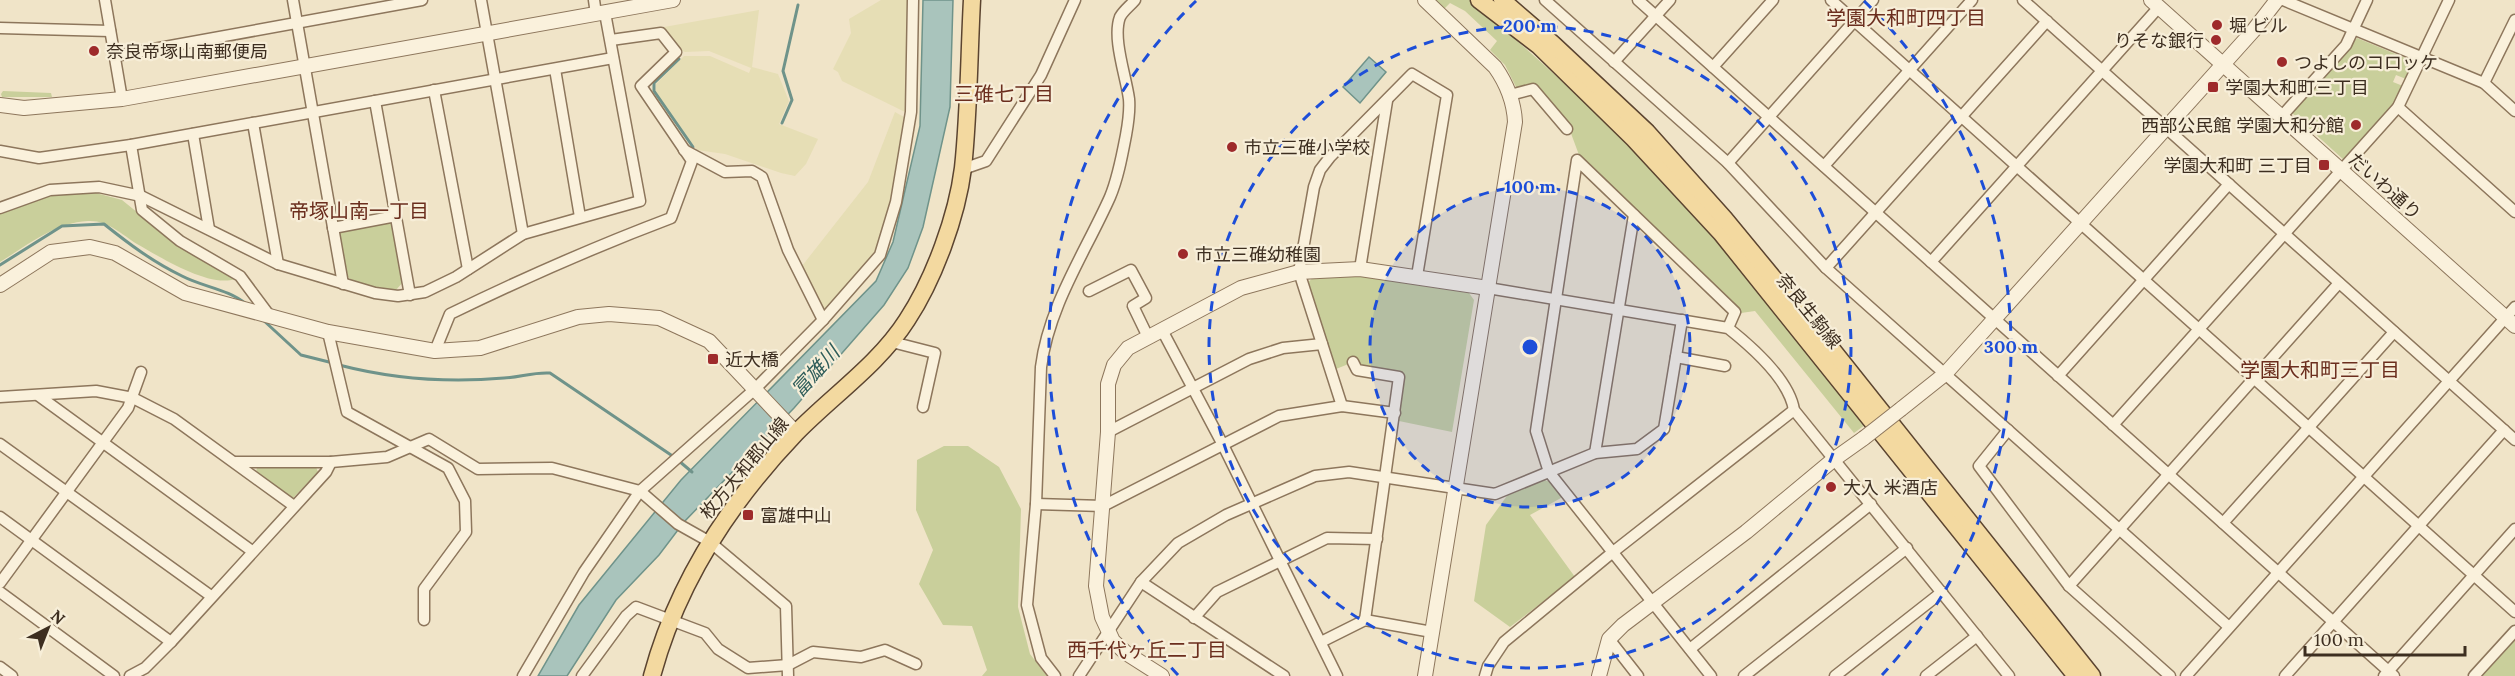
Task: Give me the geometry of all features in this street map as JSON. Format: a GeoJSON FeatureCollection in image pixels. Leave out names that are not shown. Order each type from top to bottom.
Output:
{"type":"FeatureCollection","features":[{"type":"Feature","properties":{"kind":"main road","name":"枚方大和郡山線"},"geometry":{"type":"LineString","coordinates":[[652,676],[671,621],[691,575],[737,501],[796,433],[892,342],[922,293],[951,221],[963,169],[972,0]]}},
{"type":"Feature","properties":{"kind":"main road","name":"奈良生駒線"},"geometry":{"type":"LineString","coordinates":[[1479,0],[1539,46],[1587,92],[1721,233],[2076,676]]}},
{"type":"Feature","properties":{"kind":"main road","name":"奈良生駒線"},"geometry":{"type":"LineString","coordinates":[[1502,0],[1647,132],[1724,218],[1831,348],[2092,676]]}},
{"type":"Feature","properties":{"kind":"street"},"geometry":{"type":"LineString","coordinates":[[105,0],[122,99]]}},
{"type":"Feature","properties":{"kind":"street"},"geometry":{"type":"LineString","coordinates":[[293,0],[343,284]]}},
{"type":"Feature","properties":{"kind":"street"},"geometry":{"type":"LineString","coordinates":[[356,0],[358,12]]}},
{"type":"Feature","properties":{"kind":"street"},"geometry":{"type":"LineString","coordinates":[[115,56],[420,0]]}},
{"type":"Feature","properties":{"kind":"street"},"geometry":{"type":"LineString","coordinates":[[481,0],[523,234]]}},
{"type":"Feature","properties":{"kind":"street"},"geometry":{"type":"LineString","coordinates":[[0,208],[50,190],[99,187],[141,196],[278,264],[375,293],[410,295],[425,292],[468,269],[523,234],[640,201],[611,40],[594,0]]}},
{"type":"Feature","properties":{"kind":"street"},"geometry":{"type":"LineString","coordinates":[[0,105],[24,108],[122,99],[673,0]]}},
{"type":"Feature","properties":{"kind":"street"},"geometry":{"type":"LineString","coordinates":[[523,676],[584,572],[643,494],[759,393],[880,255],[896,202],[911,112],[913,0]]}},
{"type":"Feature","properties":{"kind":"street"},"geometry":{"type":"LineString","coordinates":[[963,169],[986,161],[1041,75],[1075,0]]}},
{"type":"Feature","properties":{"kind":"street"},"geometry":{"type":"LineString","coordinates":[[1055,676],[1041,658],[1027,604],[1036,504],[1044,345],[1077,261],[1111,195],[1119,167],[1127,133],[1130,101],[1117,31],[1121,15],[1135,0]]}},
{"type":"Feature","properties":{"kind":"street"},"geometry":{"type":"LineString","coordinates":[[1425,0],[1496,67],[1505,80],[1515,122],[1425,676]]}},
{"type":"Feature","properties":{"kind":"street"},"geometry":{"type":"LineString","coordinates":[[1545,0],[1728,163],[1826,268],[2229,627]]}},
{"type":"Feature","properties":{"kind":"street"},"geometry":{"type":"LineString","coordinates":[[1638,0],[2334,622],[2389,674],[2515,529]]}},
{"type":"Feature","properties":{"kind":"street"},"geometry":{"type":"LineString","coordinates":[[1614,62],[1670,0]]}},
{"type":"Feature","properties":{"kind":"street"},"geometry":{"type":"LineString","coordinates":[[1713,67],[1773,0]]}},
{"type":"Feature","properties":{"kind":"street"},"geometry":{"type":"LineString","coordinates":[[1831,0],[2515,612]]}},
{"type":"Feature","properties":{"kind":"street"},"geometry":{"type":"LineString","coordinates":[[1728,163],[1873,0]]}},
{"type":"Feature","properties":{"kind":"street"},"geometry":{"type":"LineString","coordinates":[[1824,166],[1972,0]]}},
{"type":"Feature","properties":{"kind":"street"},"geometry":{"type":"LineString","coordinates":[[2024,0],[2515,440]]}},
{"type":"Feature","properties":{"kind":"street"},"geometry":{"type":"LineString","coordinates":[[1599,676],[1609,639],[1623,625],[1746,532],[1833,460],[1945,374],[2253,32],[2277,0]]}},
{"type":"Feature","properties":{"kind":"street"},"geometry":{"type":"LineString","coordinates":[[2283,0],[2484,83],[2515,111]]}},
{"type":"Feature","properties":{"kind":"street"},"geometry":{"type":"LineString","coordinates":[[2281,117],[2346,45],[2367,0]]}},
{"type":"Feature","properties":{"kind":"street"},"geometry":{"type":"LineString","coordinates":[[2113,425],[2398,107],[2449,0]]}},
{"type":"Feature","properties":{"kind":"street"},"geometry":{"type":"LineString","coordinates":[[1931,262],[2102,71],[2155,4]]}},
{"type":"Feature","properties":{"kind":"street","name":"だいわ通り"},"geometry":{"type":"LineString","coordinates":[[2155,4],[2341,170],[2512,317]]}},
{"type":"Feature","properties":{"kind":"street"},"geometry":{"type":"LineString","coordinates":[[2484,83],[2515,20]]}},
{"type":"Feature","properties":{"kind":"street"},"geometry":{"type":"LineString","coordinates":[[1826,268],[2048,21]]}},
{"type":"Feature","properties":{"kind":"street"},"geometry":{"type":"LineString","coordinates":[[0,28],[110,31]]}},
{"type":"Feature","properties":{"kind":"street"},"geometry":{"type":"LineString","coordinates":[[435,351],[450,314],[600,244],[671,218],[692,161],[641,86],[676,52],[661,33],[611,40]]}},
{"type":"Feature","properties":{"kind":"street"},"geometry":{"type":"LineString","coordinates":[[0,151],[39,158],[131,145],[613,58]]}},
{"type":"Feature","properties":{"kind":"street"},"geometry":{"type":"LineString","coordinates":[[555,69],[580,217]]}},
{"type":"Feature","properties":{"kind":"street"},"geometry":{"type":"LineString","coordinates":[[1342,406],[1299,272],[1314,187],[1320,170],[1330,156],[1412,74],[1447,95],[1417,276]]}},
{"type":"Feature","properties":{"kind":"street"},"geometry":{"type":"LineString","coordinates":[[1510,95],[1533,88],[1567,129]]}},
{"type":"Feature","properties":{"kind":"street"},"geometry":{"type":"LineString","coordinates":[[434,90],[468,269]]}},
{"type":"Feature","properties":{"kind":"street"},"geometry":{"type":"LineString","coordinates":[[1360,269],[1388,100]]}},
{"type":"Feature","properties":{"kind":"street"},"geometry":{"type":"LineString","coordinates":[[375,101],[410,295]]}},
{"type":"Feature","properties":{"kind":"street"},"geometry":{"type":"LineString","coordinates":[[2398,107],[2515,212]]}},
{"type":"Feature","properties":{"kind":"street"},"geometry":{"type":"LineString","coordinates":[[253,123],[278,264]]}},
{"type":"Feature","properties":{"kind":"street"},"geometry":{"type":"LineString","coordinates":[[193,134],[209,229]]}},
{"type":"Feature","properties":{"kind":"street"},"geometry":{"type":"LineString","coordinates":[[131,145],[142,210],[180,241],[240,276],[268,315]]}},
{"type":"Feature","properties":{"kind":"street"},"geometry":{"type":"LineString","coordinates":[[684,150],[725,172],[752,171],[762,177],[789,250],[823,320]]}},
{"type":"Feature","properties":{"kind":"street"},"geometry":{"type":"LineString","coordinates":[[1711,676],[1549,472],[1536,431],[1577,160],[1735,312],[1728,328]]}},
{"type":"Feature","properties":{"kind":"street"},"geometry":{"type":"LineString","coordinates":[[2058,376],[2229,184]]}},
{"type":"Feature","properties":{"kind":"street"},"geometry":{"type":"LineString","coordinates":[[1595,453],[1634,214]]}},
{"type":"Feature","properties":{"kind":"street"},"geometry":{"type":"LineString","coordinates":[[333,228],[396,216]]}},
{"type":"Feature","properties":{"kind":"street"},"geometry":{"type":"LineString","coordinates":[[0,285],[51,252],[90,247],[115,253],[184,293],[328,332],[435,351],[480,348],[578,317],[609,314],[659,318],[709,341],[796,433]]}},
{"type":"Feature","properties":{"kind":"street"},"geometry":{"type":"LineString","coordinates":[[1162,676],[1126,653],[1113,641],[1102,617],[1096,586],[1108,432],[1108,384],[1113,365],[1128,348],[1241,288],[1299,272],[1360,269],[1417,276],[1728,328],[1754,349],[1791,396],[1794,410],[1833,460],[1840,464],[2009,676]]}},
{"type":"Feature","properties":{"kind":"street"},"geometry":{"type":"LineString","coordinates":[[1089,291],[1131,270],[1146,298],[1133,306],[1148,337]]}},
{"type":"Feature","properties":{"kind":"street"},"geometry":{"type":"LineString","coordinates":[[2069,586],[2339,283]]}},
{"type":"Feature","properties":{"kind":"street"},"geometry":{"type":"LineString","coordinates":[[2186,676],[2449,381],[2512,317]]}},
{"type":"Feature","properties":{"kind":"street"},"geometry":{"type":"LineString","coordinates":[[1079,676],[1141,582],[1178,543],[1226,515],[1315,476],[1348,472],[1495,494],[1595,453],[1637,449],[1664,429],[1682,320]]}},
{"type":"Feature","properties":{"kind":"street"},"geometry":{"type":"LineString","coordinates":[[1162,330],[1223,445],[1337,676]]}},
{"type":"Feature","properties":{"kind":"street"},"geometry":{"type":"LineString","coordinates":[[328,332],[347,412],[448,468],[465,501],[466,532],[424,589],[424,620]]}},
{"type":"Feature","properties":{"kind":"street"},"geometry":{"type":"LineString","coordinates":[[2223,523],[2394,332]]}},
{"type":"Feature","properties":{"kind":"street"},"geometry":{"type":"LineString","coordinates":[[892,342],[934,353],[923,406]]}},
{"type":"Feature","properties":{"kind":"street"},"geometry":{"type":"LineString","coordinates":[[1108,432],[1249,359],[1282,348],[1322,344]]}},
{"type":"Feature","properties":{"kind":"street"},"geometry":{"type":"LineString","coordinates":[[1676,357],[1725,366]]}},
{"type":"Feature","properties":{"kind":"street"},"geometry":{"type":"LineString","coordinates":[[1353,362],[1357,370],[1399,377],[1365,620]]}},
{"type":"Feature","properties":{"kind":"street"},"geometry":{"type":"LineString","coordinates":[[0,583],[103,443],[132,398],[141,372]]}},
{"type":"Feature","properties":{"kind":"street"},"geometry":{"type":"LineString","coordinates":[[0,397],[96,391],[132,398],[174,419],[294,506]]}},
{"type":"Feature","properties":{"kind":"street"},"geometry":{"type":"LineString","coordinates":[[39,396],[252,551]]}},
{"type":"Feature","properties":{"kind":"street"},"geometry":{"type":"LineString","coordinates":[[1036,504],[1103,506],[1279,416],[1342,406],[1395,413]]}},
{"type":"Feature","properties":{"kind":"street"},"geometry":{"type":"LineString","coordinates":[[1485,676],[1488,666],[1504,642],[1613,552],[1794,410]]}},
{"type":"Feature","properties":{"kind":"street"},"geometry":{"type":"LineString","coordinates":[[2008,430],[1979,466],[2069,586],[2170,676]]}},
{"type":"Feature","properties":{"kind":"street"},"geometry":{"type":"LineString","coordinates":[[2285,676],[2504,430]]}},
{"type":"Feature","properties":{"kind":"street"},"geometry":{"type":"LineString","coordinates":[[236,462],[332,462],[387,457],[429,439],[478,469],[552,468],[643,494],[678,524],[710,542],[786,606],[788,671]]}},
{"type":"Feature","properties":{"kind":"street"},"geometry":{"type":"LineString","coordinates":[[0,444],[211,596]]}},
{"type":"Feature","properties":{"kind":"street"},"geometry":{"type":"LineString","coordinates":[[130,676],[145,668],[171,642],[326,472],[332,462]]}},
{"type":"Feature","properties":{"kind":"street"},"geometry":{"type":"LineString","coordinates":[[1690,649],[1871,504]]}},
{"type":"Feature","properties":{"kind":"street"},"geometry":{"type":"LineString","coordinates":[[0,517],[171,642]]}},
{"type":"Feature","properties":{"kind":"street"},"geometry":{"type":"LineString","coordinates":[[1194,618],[1217,592],[1327,538],[1377,539]]}},
{"type":"Feature","properties":{"kind":"street"},"geometry":{"type":"LineString","coordinates":[[1744,676],[1907,548]]}},
{"type":"Feature","properties":{"kind":"street"},"geometry":{"type":"LineString","coordinates":[[1141,582],[1284,676]]}},
{"type":"Feature","properties":{"kind":"street"},"geometry":{"type":"LineString","coordinates":[[0,592],[114,676]]}},
{"type":"Feature","properties":{"kind":"street"},"geometry":{"type":"LineString","coordinates":[[1835,676],[1942,592]]}},
{"type":"Feature","properties":{"kind":"street"},"geometry":{"type":"LineString","coordinates":[[582,676],[621,622],[636,607],[705,633],[718,649],[748,668],[788,671],[813,652],[861,657],[885,650],[916,664]]}},
{"type":"Feature","properties":{"kind":"street"},"geometry":{"type":"LineString","coordinates":[[1321,642],[1365,620],[1432,632]]}},
{"type":"Feature","properties":{"kind":"street"},"geometry":{"type":"LineString","coordinates":[[2474,676],[2515,631]]}},
{"type":"Feature","properties":{"kind":"street"},"geometry":{"type":"LineString","coordinates":[[1926,676],[1977,636]]}},
{"type":"Feature","properties":{"kind":"street"},"geometry":{"type":"LineString","coordinates":[[1609,639],[1638,676]]}},
{"type":"Feature","properties":{"kind":"street"},"geometry":{"type":"LineString","coordinates":[[0,667],[12,676]]}},
{"type":"Feature","properties":{"kind":"shaded area"},"geometry":{"type":"Polygon","coordinates":[[[881,0],[908,0],[905,112],[842,81],[838,72],[833,69],[851,33],[849,19],[881,0]]]}},
{"type":"Feature","properties":{"kind":"shaded area"},"geometry":{"type":"Polygon","coordinates":[[[759,10],[752,67],[778,74],[789,101],[779,124],[818,139],[806,164],[795,176],[725,154],[697,150],[656,93],[656,84],[684,56],[710,56],[749,73],[751,68],[709,51],[685,52],[680,50],[664,27],[759,10]]]}},
{"type":"Feature","properties":{"kind":"shaded area"},"geometry":{"type":"Polygon","coordinates":[[[895,112],[904,117],[894,188],[878,248],[826,313],[819,304],[819,299],[802,266],[868,182],[895,112]]]}},
{"type":"Feature","properties":{"kind":"green space"},"geometry":{"type":"Polygon","coordinates":[[[1436,0],[1470,0],[1589,106],[1656,174],[1710,235],[1763,297],[1865,425],[1854,433],[1755,311],[1741,313],[1579,155],[1569,128],[1534,84],[1517,89],[1505,65],[1490,50],[1497,41],[1465,11],[1450,3],[1444,9],[1436,0]]]}},
{"type":"Feature","properties":{"kind":"green space"},"geometry":{"type":"Polygon","coordinates":[[[2357,38],[2410,60],[2413,64],[2406,79],[2396,75],[2393,82],[2403,86],[2395,102],[2344,160],[2291,112],[2357,38]]]}},
{"type":"Feature","properties":{"kind":"green space"},"geometry":{"type":"Polygon","coordinates":[[[3,91],[51,93],[52,97],[2,97],[3,91]]]}},
{"type":"Feature","properties":{"kind":"green space"},"geometry":{"type":"Polygon","coordinates":[[[68,193],[96,193],[122,200],[175,243],[235,279],[224,281],[212,279],[185,270],[137,244],[114,228],[95,221],[76,223],[53,230],[0,262],[0,214],[46,197],[68,193]]]}},
{"type":"Feature","properties":{"kind":"green space"},"geometry":{"type":"Polygon","coordinates":[[[392,220],[403,282],[396,290],[358,284],[348,277],[339,230],[392,220]]]}},
{"type":"Feature","properties":{"kind":"green space"},"geometry":{"type":"Polygon","coordinates":[[[1357,276],[1469,293],[1474,300],[1452,432],[1399,421],[1404,373],[1359,366],[1356,361],[1336,369],[1307,283],[1313,278],[1357,276]]]}},
{"type":"Feature","properties":{"kind":"green space"},"geometry":{"type":"Polygon","coordinates":[[[944,446],[968,446],[999,467],[1021,509],[1018,607],[1030,654],[1047,676],[982,676],[987,670],[972,626],[943,625],[919,584],[933,550],[916,510],[917,460],[944,446]]]}},
{"type":"Feature","properties":{"kind":"green space"},"geometry":{"type":"Polygon","coordinates":[[[257,467],[316,467],[318,472],[293,498],[256,473],[257,467]]]}},
{"type":"Feature","properties":{"kind":"green space"},"geometry":{"type":"Polygon","coordinates":[[[1544,480],[1551,482],[1562,496],[1530,515],[1575,577],[1510,627],[1474,601],[1486,525],[1509,493],[1544,480]]]}},
{"type":"Feature","properties":{"kind":"green space"},"geometry":{"type":"Polygon","coordinates":[[[2515,638],[2515,676],[2481,676],[2515,638]]]}},
{"type":"Feature","properties":{"kind":"water","name":"富雄川"},"geometry":{"type":"Polygon","coordinates":[[[923,0],[953,0],[950,107],[923,227],[908,268],[884,305],[794,408],[684,522],[659,555],[616,600],[567,676],[538,676],[579,605],[681,480],[876,281],[893,242],[920,126],[923,0]]]}},
{"type":"Feature","properties":{"kind":"water"},"geometry":{"type":"Polygon","coordinates":[[[1369,57],[1386,72],[1360,103],[1343,87],[1369,57]]]}},
{"type":"Feature","properties":{"kind":"waterway"},"geometry":{"type":"LineString","coordinates":[[782,123],[792,100],[783,71],[798,5]]}},
{"type":"Feature","properties":{"kind":"waterway"},"geometry":{"type":"LineString","coordinates":[[679,59],[654,83],[654,91],[693,147]]}},
{"type":"Feature","properties":{"kind":"waterway"},"geometry":{"type":"LineString","coordinates":[[0,265],[62,226],[104,224],[171,271],[231,295],[246,304]]}},
{"type":"Feature","properties":{"kind":"waterway"},"geometry":{"type":"LineString","coordinates":[[262,319],[301,355],[333,363]]}},
{"type":"Feature","properties":{"kind":"waterway"},"geometry":{"type":"LineString","coordinates":[[339,365],[400,377],[441,380],[550,373],[674,457]]}},
{"type":"Feature","properties":{"kind":"waterway"},"geometry":{"type":"LineString","coordinates":[[679,461],[692,472]]}},
{"type":"Feature","properties":{"kind":"place","name":"堀 ビル"},"geometry":{"type":"Point","coordinates":[2217,25]}},
{"type":"Feature","properties":{"kind":"place","name":"りそな銀行"},"geometry":{"type":"Point","coordinates":[2216,40]}},
{"type":"Feature","properties":{"kind":"place","name":"奈良帝塚山南郵便局"},"geometry":{"type":"Point","coordinates":[94,51]}},
{"type":"Feature","properties":{"kind":"place","name":"つよしのコロッケ"},"geometry":{"type":"Point","coordinates":[2282,62]}},
{"type":"Feature","properties":{"kind":"place","name":"学園大和町三丁目"},"geometry":{"type":"Point","coordinates":[2213,87]}},
{"type":"Feature","properties":{"kind":"place","name":"西部公民館 学園大和分館"},"geometry":{"type":"Point","coordinates":[2356,125]}},
{"type":"Feature","properties":{"kind":"place","name":"市立三碓小学校"},"geometry":{"type":"Point","coordinates":[1232,147]}},
{"type":"Feature","properties":{"kind":"place","name":"学園大和町 三丁目"},"geometry":{"type":"Point","coordinates":[2324,165]}},
{"type":"Feature","properties":{"kind":"place","name":"市立三碓幼稚園"},"geometry":{"type":"Point","coordinates":[1183,254]}},
{"type":"Feature","properties":{"kind":"place","name":"近大橋"},"geometry":{"type":"Point","coordinates":[713,359]}},
{"type":"Feature","properties":{"kind":"place","name":"大入 米酒店"},"geometry":{"type":"Point","coordinates":[1831,487]}},
{"type":"Feature","properties":{"kind":"place","name":"富雄中山"},"geometry":{"type":"Point","coordinates":[748,515]}},
{"type":"Feature","properties":{"kind":"district","name":"学園大和町四丁目"},"geometry":{"type":"Point","coordinates":[1906,17]}},
{"type":"Feature","properties":{"kind":"district","name":"三碓七丁目"},"geometry":{"type":"Point","coordinates":[1004,93]}},
{"type":"Feature","properties":{"kind":"district","name":"帝塚山南一丁目"},"geometry":{"type":"Point","coordinates":[359,210]}},
{"type":"Feature","properties":{"kind":"district","name":"学園大和町三丁目"},"geometry":{"type":"Point","coordinates":[2320,369]}},
{"type":"Feature","properties":{"kind":"district","name":"西千代ヶ丘二丁目"},"geometry":{"type":"Point","coordinates":[1147,649]}}]}
